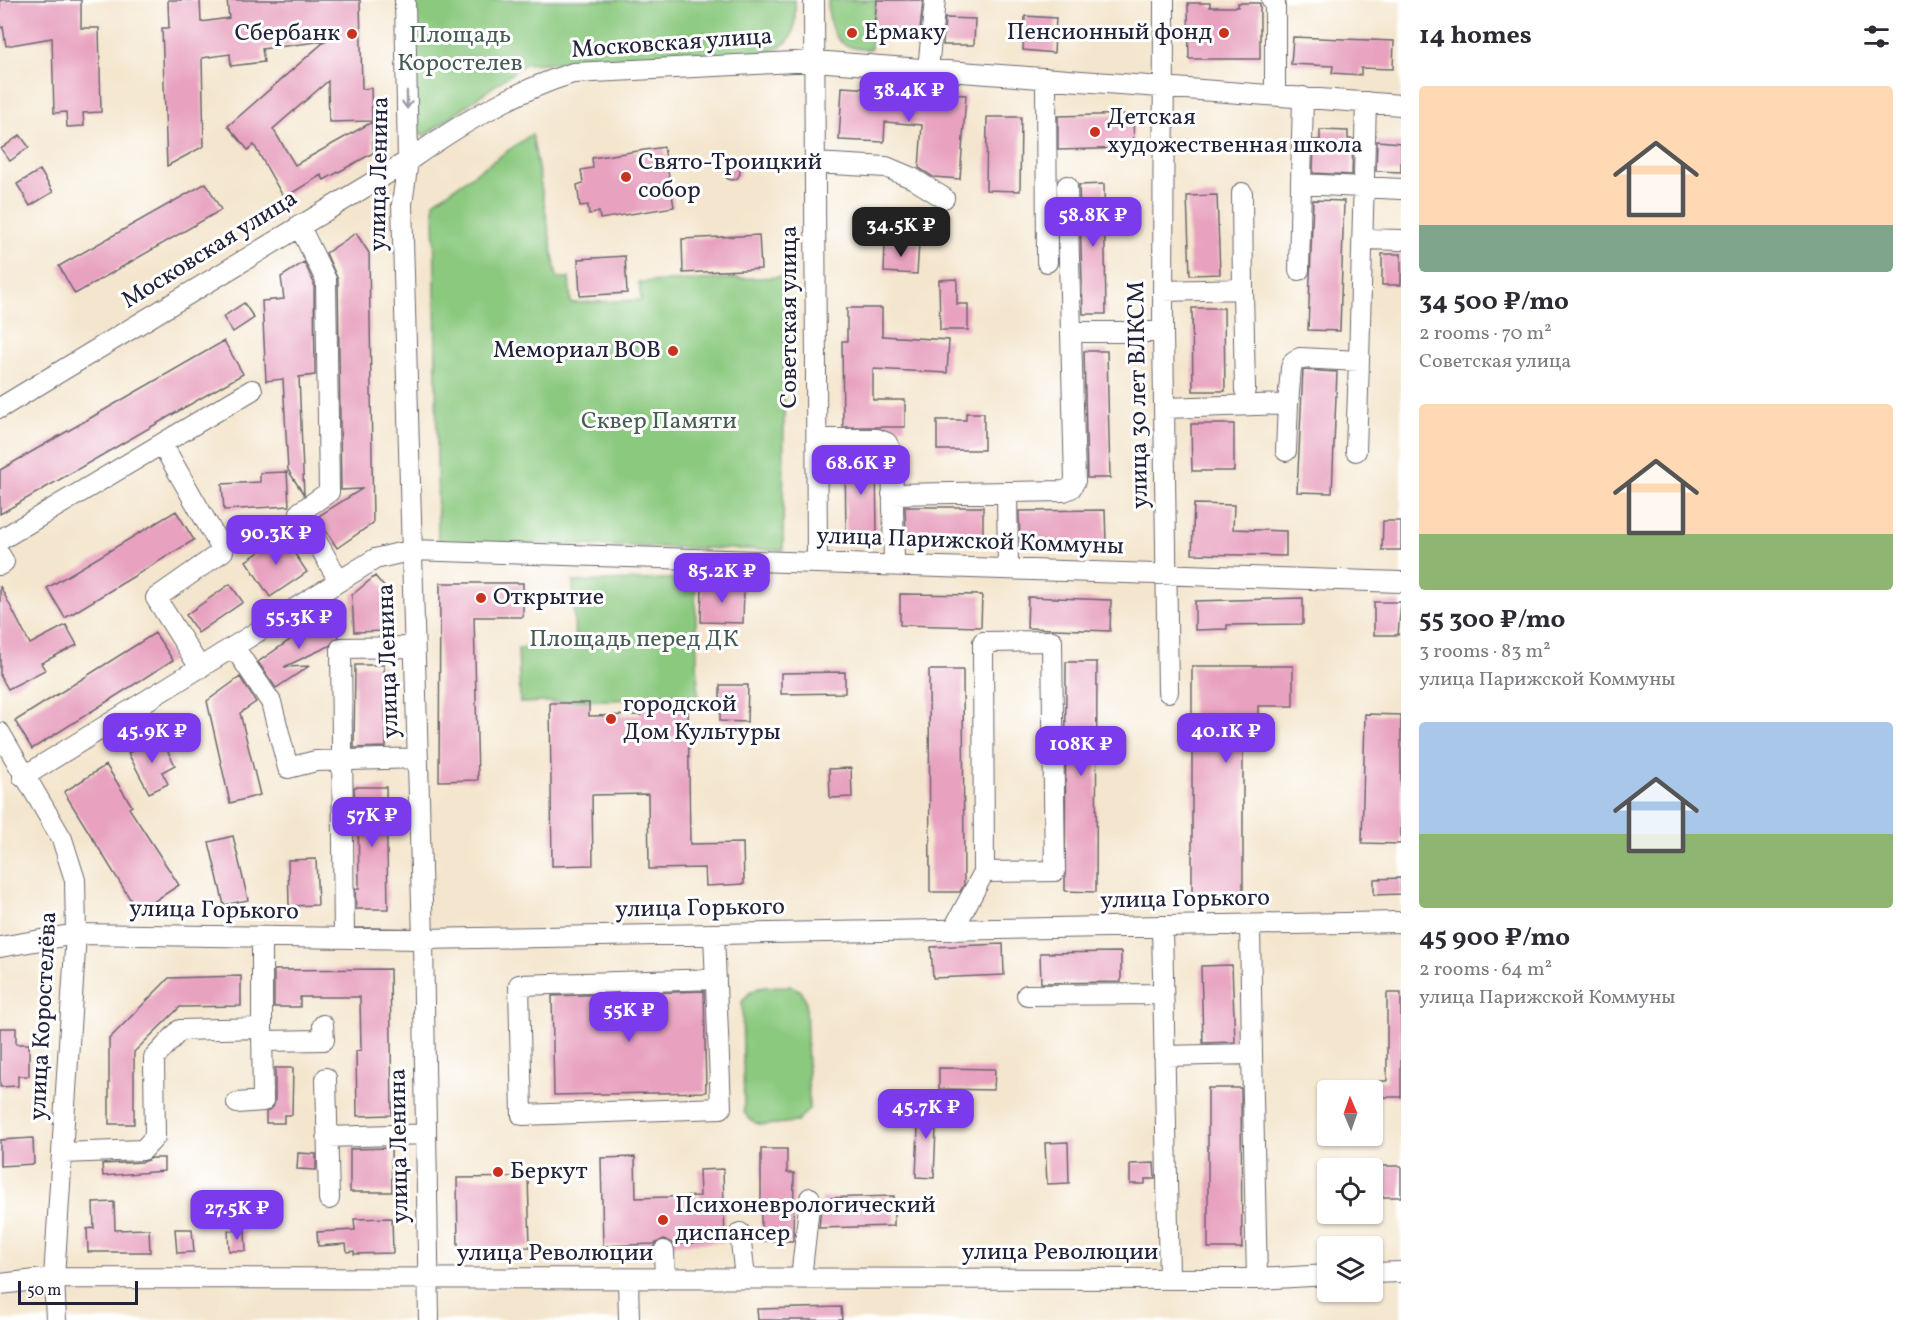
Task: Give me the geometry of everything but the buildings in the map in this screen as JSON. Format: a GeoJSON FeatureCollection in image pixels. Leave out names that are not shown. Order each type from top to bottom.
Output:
{"type":"FeatureCollection","features":[{"type":"Feature","properties":{"kind":"street","name":"улица Ленина"},"geometry":{"type":"LineString","coordinates":[[405,0],[408,160],[402,204],[423,939],[429,1320]]}},
{"type":"Feature","properties":{"kind":"street","name":"Советская улица"},"geometry":{"type":"LineString","coordinates":[[814,0],[817,562]]}},
{"type":"Feature","properties":{"kind":"street"},"geometry":{"type":"LineString","coordinates":[[928,69],[935,0]]}},
{"type":"Feature","properties":{"kind":"street","name":"улица 30 лет ВЛКСМ"},"geometry":{"type":"LineString","coordinates":[[1164,0],[1163,332],[1168,692]]}},
{"type":"Feature","properties":{"kind":"street"},"geometry":{"type":"LineString","coordinates":[[1272,0],[1275,3],[1275,95]]}},
{"type":"Feature","properties":{"kind":"street","name":"Московская улица"},"geometry":{"type":"LineString","coordinates":[[0,408],[201,288],[299,225],[408,160],[438,139],[537,84],[573,73],[814,62],[1401,105]]}},
{"type":"Feature","properties":{"kind":"street"},"geometry":{"type":"LineString","coordinates":[[1046,78],[1047,262]]}},
{"type":"Feature","properties":{"kind":"street"},"geometry":{"type":"LineString","coordinates":[[1299,270],[1303,97]]}},
{"type":"Feature","properties":{"kind":"street"},"geometry":{"type":"LineString","coordinates":[[1356,451],[1366,102]]}},
{"type":"Feature","properties":{"kind":"street"},"geometry":{"type":"LineString","coordinates":[[815,163],[886,167],[912,178],[944,198]]}},
{"type":"Feature","properties":{"kind":"street"},"geometry":{"type":"LineString","coordinates":[[1301,184],[1401,189]]}},
{"type":"Feature","properties":{"kind":"street"},"geometry":{"type":"LineString","coordinates":[[892,494],[1064,491],[1071,488],[1075,481],[1067,186]]}},
{"type":"Feature","properties":{"kind":"street"},"geometry":{"type":"LineString","coordinates":[[1242,193],[1245,390]]}},
{"type":"Feature","properties":{"kind":"street"},"geometry":{"type":"LineString","coordinates":[[299,225],[326,280],[329,492],[300,512],[339,581]]}},
{"type":"Feature","properties":{"kind":"street"},"geometry":{"type":"LineString","coordinates":[[1363,240],[1401,240]]}},
{"type":"Feature","properties":{"kind":"street"},"geometry":{"type":"LineString","coordinates":[[1163,291],[1243,290]]}},
{"type":"Feature","properties":{"kind":"street"},"geometry":{"type":"LineString","coordinates":[[1071,332],[1163,332]]}},
{"type":"Feature","properties":{"kind":"street"},"geometry":{"type":"LineString","coordinates":[[1286,451],[1290,368],[1294,361],[1300,358],[1359,362]]}},
{"type":"Feature","properties":{"kind":"street"},"geometry":{"type":"LineString","coordinates":[[0,540],[252,390]]}},
{"type":"Feature","properties":{"kind":"street"},"geometry":{"type":"LineString","coordinates":[[1164,408],[1288,404]]}},
{"type":"Feature","properties":{"kind":"street"},"geometry":{"type":"LineString","coordinates":[[816,440],[877,439],[887,443],[892,452],[894,564]]}},
{"type":"Feature","properties":{"kind":"street"},"geometry":{"type":"LineString","coordinates":[[162,444],[223,551],[156,598],[200,668]]}},
{"type":"Feature","properties":{"kind":"street"},"geometry":{"type":"LineString","coordinates":[[1007,492],[1008,568]]}},
{"type":"Feature","properties":{"kind":"street","name":"улица Парижской Коммуны"},"geometry":{"type":"LineString","coordinates":[[23,777],[375,559],[411,550],[1401,582]]}},
{"type":"Feature","properties":{"kind":"street"},"geometry":{"type":"LineString","coordinates":[[0,555],[4,562],[0,565]]}},
{"type":"Feature","properties":{"kind":"street"},"geometry":{"type":"LineString","coordinates":[[953,930],[984,872],[983,642],[1052,641],[1055,872],[984,872]]}},
{"type":"Feature","properties":{"kind":"street"},"geometry":{"type":"LineString","coordinates":[[234,647],[271,702],[288,768],[316,761],[418,758]]}},
{"type":"Feature","properties":{"kind":"street"},"geometry":{"type":"LineString","coordinates":[[344,938],[341,648],[414,647]]}},
{"type":"Feature","properties":{"kind":"street","name":"улица Коростелёва"},"geometry":{"type":"LineString","coordinates":[[0,733],[23,777],[62,839],[75,880],[76,934],[54,1278],[56,1320]]}},
{"type":"Feature","properties":{"kind":"street","name":"улица Горького"},"geometry":{"type":"LineString","coordinates":[[0,947],[76,934],[423,939],[1401,922]]}},
{"type":"Feature","properties":{"kind":"street"},"geometry":{"type":"LineString","coordinates":[[1250,925],[1257,1279]]}},
{"type":"Feature","properties":{"kind":"street"},"geometry":{"type":"LineString","coordinates":[[1162,926],[1169,1278]]}},
{"type":"Feature","properties":{"kind":"street"},"geometry":{"type":"LineString","coordinates":[[714,934],[716,979],[721,1108],[522,1115],[519,985],[716,979]]}},
{"type":"Feature","properties":{"kind":"street"},"geometry":{"type":"LineString","coordinates":[[237,1103],[263,1101],[262,937]]}},
{"type":"Feature","properties":{"kind":"street"},"geometry":{"type":"LineString","coordinates":[[1027,995],[1163,993]]}},
{"type":"Feature","properties":{"kind":"street"},"geometry":{"type":"LineString","coordinates":[[62,1153],[142,1150],[154,1137],[154,1058],[180,1030],[324,1040],[323,1025]]}},
{"type":"Feature","properties":{"kind":"street"},"geometry":{"type":"LineString","coordinates":[[1164,1056],[1252,1054]]}},
{"type":"Feature","properties":{"kind":"street"},"geometry":{"type":"LineString","coordinates":[[326,1078],[329,1199]]}},
{"type":"Feature","properties":{"kind":"street"},"geometry":{"type":"LineString","coordinates":[[328,1137],[425,1134]]}},
{"type":"Feature","properties":{"kind":"street"},"geometry":{"type":"LineString","coordinates":[[801,1278],[810,1198]]}},
{"type":"Feature","properties":{"kind":"street"},"geometry":{"type":"LineString","coordinates":[[740,1233],[745,1278]]}},
{"type":"Feature","properties":{"kind":"street"},"geometry":{"type":"LineString","coordinates":[[664,1251],[665,1279]]}},
{"type":"Feature","properties":{"kind":"street"},"geometry":{"type":"LineString","coordinates":[[1383,1273],[1401,1272]]}},
{"type":"Feature","properties":{"kind":"street","name":"улица Революции"},"geometry":{"type":"LineString","coordinates":[[0,1284],[54,1278],[1257,1279],[1317,1276]]}},
{"type":"Feature","properties":{"kind":"street"},"geometry":{"type":"LineString","coordinates":[[628,1279],[629,1320]]}},
{"type":"Feature","properties":{"kind":"green space","name":"Площадь Коростелев"},"geometry":{"type":"Polygon","coordinates":[[[410,0],[795,0],[795,20],[789,40],[784,45],[766,53],[525,64],[424,136],[413,127],[410,0]]]}},
{"type":"Feature","properties":{"kind":"green space"},"geometry":{"type":"Polygon","coordinates":[[[828,0],[876,0],[871,49],[849,46],[836,36],[830,21],[828,0]]]}},
{"type":"Feature","properties":{"kind":"green space","name":"Сквер Памяти"},"geometry":{"type":"Polygon","coordinates":[[[532,134],[557,278],[569,278],[571,303],[641,300],[639,282],[785,277],[783,550],[438,542],[434,202],[532,134]]]}},
{"type":"Feature","properties":{"kind":"green space","name":"Площадь перед ДК"},"geometry":{"type":"Polygon","coordinates":[[[695,578],[698,697],[520,703],[518,648],[575,646],[573,582],[695,578]]]}},
{"type":"Feature","properties":{"kind":"green space"},"geometry":{"type":"Polygon","coordinates":[[[791,986],[800,990],[806,1000],[809,1109],[797,1122],[775,1125],[760,1124],[748,1118],[744,1112],[742,1002],[751,992],[763,987],[791,986]]]}},
{"type":"Feature","properties":{"kind":"place","name":"Ермаку"},"geometry":{"type":"Point","coordinates":[852,33]}},
{"type":"Feature","properties":{"kind":"place","name":"Пенсионный фонд"},"geometry":{"type":"Point","coordinates":[1224,33]}},
{"type":"Feature","properties":{"kind":"place","name":"Сбербанк"},"geometry":{"type":"Point","coordinates":[352,34]}},
{"type":"Feature","properties":{"kind":"place","name":"Детская художественная школа"},"geometry":{"type":"Point","coordinates":[1095,132]}},
{"type":"Feature","properties":{"kind":"place","name":"Свято-Троицкий собор"},"geometry":{"type":"Point","coordinates":[626,177]}},
{"type":"Feature","properties":{"kind":"place","name":"Мемориал ВОВ"},"geometry":{"type":"Point","coordinates":[673,351]}},
{"type":"Feature","properties":{"kind":"place","name":"Открытие"},"geometry":{"type":"Point","coordinates":[481,598]}},
{"type":"Feature","properties":{"kind":"place","name":"городской Дом Культуры"},"geometry":{"type":"Point","coordinates":[611,719]}},
{"type":"Feature","properties":{"kind":"place","name":"Беркут"},"geometry":{"type":"Point","coordinates":[498,1172]}},
{"type":"Feature","properties":{"kind":"place","name":"Психоневрологический диспансер"},"geometry":{"type":"Point","coordinates":[663,1220]}}]}
